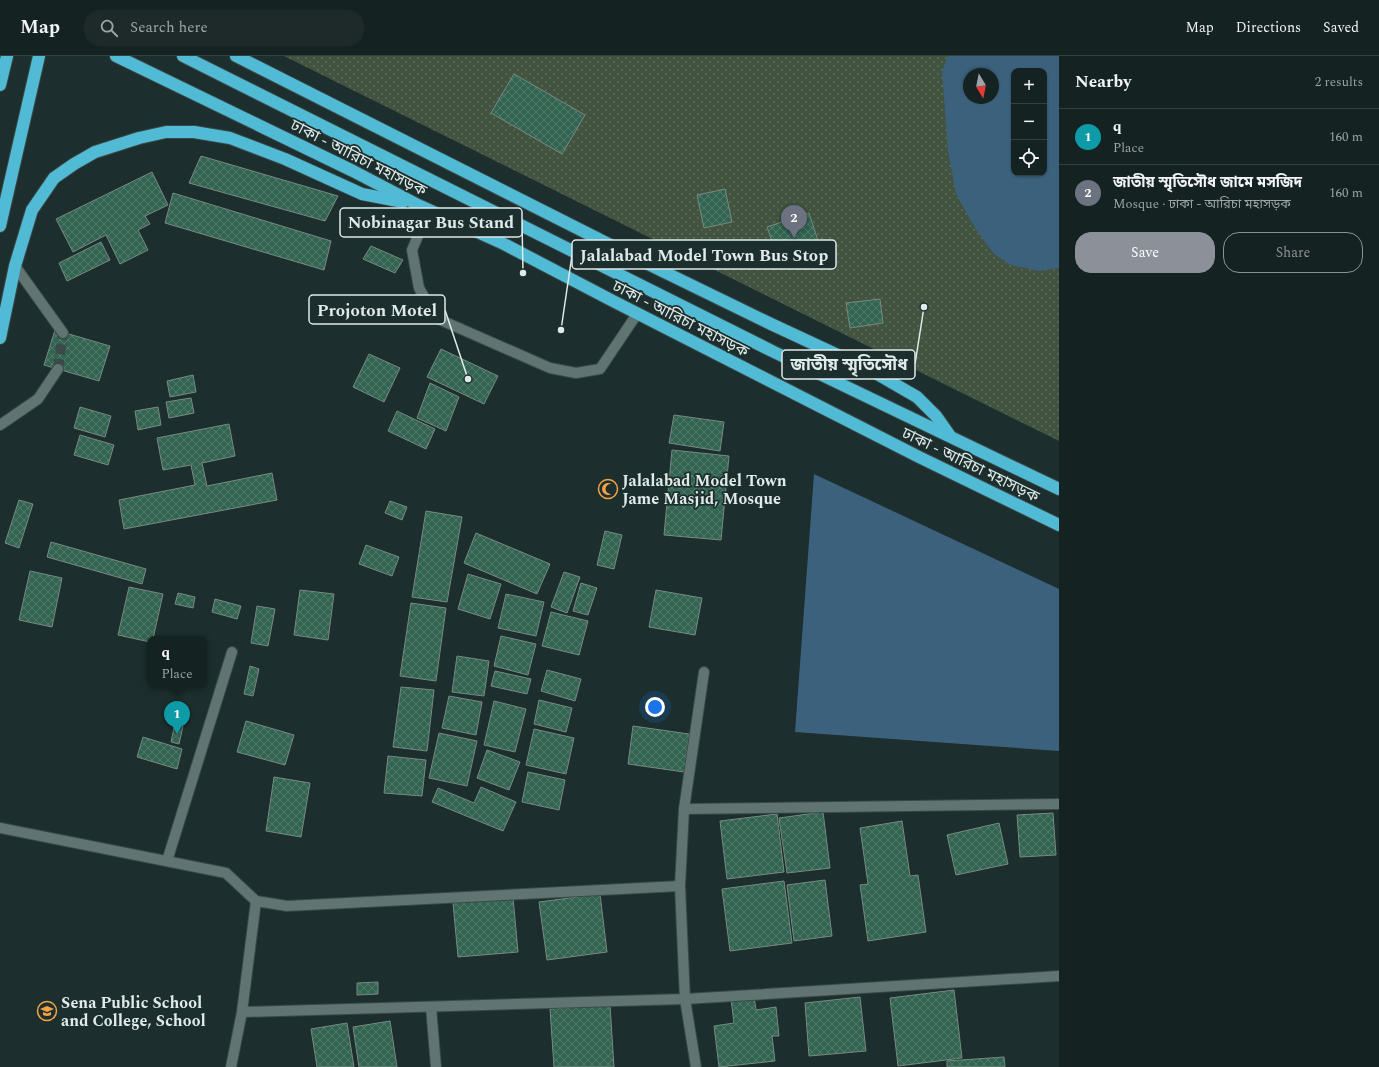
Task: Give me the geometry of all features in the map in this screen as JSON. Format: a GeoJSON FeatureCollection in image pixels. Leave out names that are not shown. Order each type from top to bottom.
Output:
{"type":"FeatureCollection","features":[{"type":"Feature","properties":{"kind":"highway"},"geometry":{"type":"LineString","coordinates":[[0,85],[6,56]]}},
{"type":"Feature","properties":{"kind":"highway"},"geometry":{"type":"LineString","coordinates":[[0,226],[39,56]]}},
{"type":"Feature","properties":{"kind":"highway","name":"ঢাকা - আরিচা মহাসড়ক"},"geometry":{"type":"LineString","coordinates":[[116,56],[424,207],[502,243],[637,314],[912,454],[1059,526]]}},
{"type":"Feature","properties":{"kind":"highway"},"geometry":{"type":"LineString","coordinates":[[183,56],[774,352],[1059,489]]}},
{"type":"Feature","properties":{"kind":"highway"},"geometry":{"type":"LineString","coordinates":[[236,56],[654,267],[872,371],[917,397],[936,416],[950,437]]}},
{"type":"Feature","properties":{"kind":"highway"},"geometry":{"type":"LineString","coordinates":[[0,338],[16,266],[32,210],[54,178],[95,152],[139,138],[166,132],[194,132],[230,138],[286,159],[362,194],[424,207]]}},
{"type":"Feature","properties":{"kind":"street"},"geometry":{"type":"LineString","coordinates":[[424,207],[412,250],[419,288],[436,318],[550,368],[576,373],[600,369],[637,314]]}},
{"type":"Feature","properties":{"kind":"street"},"geometry":{"type":"LineString","coordinates":[[16,266],[63,332]]}},
{"type":"Feature","properties":{"kind":"street"},"geometry":{"type":"LineString","coordinates":[[0,426],[38,399],[58,369]]}},
{"type":"Feature","properties":{"kind":"street"},"geometry":{"type":"LineString","coordinates":[[167,861],[232,652]]}},
{"type":"Feature","properties":{"kind":"street"},"geometry":{"type":"LineString","coordinates":[[696,1067],[685,1000],[680,886],[684,809],[704,672]]}},
{"type":"Feature","properties":{"kind":"street"},"geometry":{"type":"LineString","coordinates":[[684,809],[1059,804]]}},
{"type":"Feature","properties":{"kind":"street"},"geometry":{"type":"LineString","coordinates":[[0,828],[226,873],[256,901],[287,906],[680,886]]}},
{"type":"Feature","properties":{"kind":"street"},"geometry":{"type":"LineString","coordinates":[[231,1067],[242,1012],[256,901]]}},
{"type":"Feature","properties":{"kind":"street"},"geometry":{"type":"LineString","coordinates":[[242,1012],[685,1000],[1059,976]]}},
{"type":"Feature","properties":{"kind":"street"},"geometry":{"type":"LineString","coordinates":[[431,1007],[436,1067]]}},
{"type":"Feature","properties":{"kind":"green space"},"geometry":{"type":"Polygon","coordinates":[[[284,56],[1059,56],[1059,441],[284,56]]]}},
{"type":"Feature","properties":{"kind":"water"},"geometry":{"type":"Polygon","coordinates":[[[948,56],[1059,56],[1059,268],[1039,271],[1011,265],[994,254],[975,228],[956,194],[948,151],[942,71],[948,56]]]}},
{"type":"Feature","properties":{"kind":"water"},"geometry":{"type":"Polygon","coordinates":[[[814,474],[1059,589],[1059,751],[795,732],[814,474]]]}},
{"type":"Feature","properties":{"kind":"building"},"geometry":{"type":"Polygon","coordinates":[[[514,74],[585,115],[562,154],[491,113],[514,74]]]}},
{"type":"Feature","properties":{"kind":"building"},"geometry":{"type":"Polygon","coordinates":[[[201,156],[338,196],[325,221],[189,183],[201,156]]]}},
{"type":"Feature","properties":{"kind":"building"},"geometry":{"type":"Polygon","coordinates":[[[152,172],[168,205],[145,216],[150,224],[138,230],[148,250],[120,264],[106,235],[73,252],[56,219],[152,172]]]}},
{"type":"Feature","properties":{"kind":"building"},"geometry":{"type":"Polygon","coordinates":[[[725,189],[732,222],[704,228],[697,195],[725,189]]]}},
{"type":"Feature","properties":{"kind":"building"},"geometry":{"type":"Polygon","coordinates":[[[173,193],[331,241],[324,270],[165,223],[173,193]]]}},
{"type":"Feature","properties":{"kind":"building"},"geometry":{"type":"Polygon","coordinates":[[[809,213],[821,250],[780,264],[767,227],[809,213]]]}},
{"type":"Feature","properties":{"kind":"building"},"geometry":{"type":"Polygon","coordinates":[[[101,242],[110,260],[67,281],[59,263],[101,242]]]}},
{"type":"Feature","properties":{"kind":"building"},"geometry":{"type":"Polygon","coordinates":[[[371,246],[403,260],[395,273],[363,259],[371,246]]]}},
{"type":"Feature","properties":{"kind":"building"},"geometry":{"type":"Polygon","coordinates":[[[880,299],[883,323],[850,328],[846,303],[880,299]]]}},
{"type":"Feature","properties":{"kind":"building"},"geometry":{"type":"Polygon","coordinates":[[[55,330],[110,346],[99,381],[44,365],[55,330]]]}},
{"type":"Feature","properties":{"kind":"building"},"geometry":{"type":"Polygon","coordinates":[[[441,349],[498,376],[484,404],[427,377],[441,349]]]}},
{"type":"Feature","properties":{"kind":"building"},"geometry":{"type":"Polygon","coordinates":[[[369,354],[400,368],[384,402],[353,387],[369,354]]]}},
{"type":"Feature","properties":{"kind":"building"},"geometry":{"type":"Polygon","coordinates":[[[193,375],[196,392],[170,397],[167,381],[193,375]]]}},
{"type":"Feature","properties":{"kind":"building"},"geometry":{"type":"Polygon","coordinates":[[[430,383],[459,397],[446,431],[417,418],[430,383]]]}},
{"type":"Feature","properties":{"kind":"building"},"geometry":{"type":"Polygon","coordinates":[[[191,398],[194,413],[169,418],[166,402],[191,398]]]}},
{"type":"Feature","properties":{"kind":"building"},"geometry":{"type":"Polygon","coordinates":[[[80,407],[111,416],[105,437],[74,428],[80,407]]]}},
{"type":"Feature","properties":{"kind":"building"},"geometry":{"type":"Polygon","coordinates":[[[158,407],[161,425],[138,430],[135,411],[158,407]]]}},
{"type":"Feature","properties":{"kind":"building"},"geometry":{"type":"Polygon","coordinates":[[[397,411],[435,429],[426,449],[388,431],[397,411]]]}},
{"type":"Feature","properties":{"kind":"building"},"geometry":{"type":"Polygon","coordinates":[[[674,415],[724,422],[720,451],[669,443],[674,415]]]}},
{"type":"Feature","properties":{"kind":"building"},"geometry":{"type":"Polygon","coordinates":[[[229,424],[235,456],[202,463],[207,486],[272,473],[277,500],[124,529],[119,500],[195,485],[191,465],[163,470],[157,438],[229,424]]]}},
{"type":"Feature","properties":{"kind":"building"},"geometry":{"type":"Polygon","coordinates":[[[80,435],[114,445],[108,465],[74,455],[80,435]]]}},
{"type":"Feature","properties":{"kind":"building"},"geometry":{"type":"Polygon","coordinates":[[[672,450],[729,456],[721,540],[664,535],[672,450]]]}},
{"type":"Feature","properties":{"kind":"building"},"geometry":{"type":"Polygon","coordinates":[[[19,500],[33,504],[19,548],[5,543],[19,500]]]}},
{"type":"Feature","properties":{"kind":"building"},"geometry":{"type":"Polygon","coordinates":[[[390,501],[407,507],[402,520],[385,513],[390,501]]]}},
{"type":"Feature","properties":{"kind":"building"},"geometry":{"type":"Polygon","coordinates":[[[426,511],[462,517],[447,602],[412,597],[426,511]]]}},
{"type":"Feature","properties":{"kind":"building"},"geometry":{"type":"Polygon","coordinates":[[[605,531],[622,535],[614,569],[597,565],[605,531]]]}},
{"type":"Feature","properties":{"kind":"building"},"geometry":{"type":"Polygon","coordinates":[[[476,533],[550,564],[537,594],[464,563],[476,533]]]}},
{"type":"Feature","properties":{"kind":"building"},"geometry":{"type":"Polygon","coordinates":[[[51,542],[146,569],[142,584],[47,557],[51,542]]]}},
{"type":"Feature","properties":{"kind":"building"},"geometry":{"type":"Polygon","coordinates":[[[366,545],[399,557],[392,576],[359,564],[366,545]]]}},
{"type":"Feature","properties":{"kind":"building"},"geometry":{"type":"Polygon","coordinates":[[[30,571],[62,578],[52,627],[19,620],[30,571]]]}},
{"type":"Feature","properties":{"kind":"building"},"geometry":{"type":"Polygon","coordinates":[[[564,572],[580,577],[567,613],[551,607],[564,572]]]}},
{"type":"Feature","properties":{"kind":"building"},"geometry":{"type":"Polygon","coordinates":[[[468,574],[501,584],[490,619],[458,609],[468,574]]]}},
{"type":"Feature","properties":{"kind":"building"},"geometry":{"type":"Polygon","coordinates":[[[581,583],[597,588],[588,615],[573,611],[581,583]]]}},
{"type":"Feature","properties":{"kind":"building"},"geometry":{"type":"Polygon","coordinates":[[[129,587],[163,594],[154,636],[147,636],[147,641],[118,635],[129,587]]]}},
{"type":"Feature","properties":{"kind":"building"},"geometry":{"type":"Polygon","coordinates":[[[300,590],[334,594],[328,640],[294,635],[300,590]]]}},
{"type":"Feature","properties":{"kind":"building"},"geometry":{"type":"Polygon","coordinates":[[[656,590],[702,598],[695,635],[649,627],[656,590]]]}},
{"type":"Feature","properties":{"kind":"building"},"geometry":{"type":"Polygon","coordinates":[[[178,593],[195,597],[193,608],[175,604],[178,593]]]}},
{"type":"Feature","properties":{"kind":"building"},"geometry":{"type":"Polygon","coordinates":[[[506,594],[544,602],[536,636],[498,628],[506,594]]]}},
{"type":"Feature","properties":{"kind":"building"},"geometry":{"type":"Polygon","coordinates":[[[215,599],[241,606],[237,619],[212,612],[215,599]]]}},
{"type":"Feature","properties":{"kind":"building"},"geometry":{"type":"Polygon","coordinates":[[[411,603],[446,608],[436,681],[400,676],[411,603]]]}},
{"type":"Feature","properties":{"kind":"building"},"geometry":{"type":"Polygon","coordinates":[[[257,606],[275,609],[268,646],[251,643],[257,606]]]}},
{"type":"Feature","properties":{"kind":"building"},"geometry":{"type":"Polygon","coordinates":[[[551,612],[588,621],[579,655],[542,646],[551,612]]]}},
{"type":"Feature","properties":{"kind":"building"},"geometry":{"type":"Polygon","coordinates":[[[501,636],[536,644],[528,675],[494,666],[501,636]]]}},
{"type":"Feature","properties":{"kind":"building"},"geometry":{"type":"Polygon","coordinates":[[[457,656],[489,661],[484,696],[452,692],[457,656]]]}},
{"type":"Feature","properties":{"kind":"building"},"geometry":{"type":"Polygon","coordinates":[[[250,666],[259,669],[253,696],[244,694],[250,666]]]}},
{"type":"Feature","properties":{"kind":"building"},"geometry":{"type":"Polygon","coordinates":[[[547,670],[581,679],[575,701],[541,691],[547,670]]]}},
{"type":"Feature","properties":{"kind":"building"},"geometry":{"type":"Polygon","coordinates":[[[495,671],[531,679],[527,694],[491,686],[495,671]]]}},
{"type":"Feature","properties":{"kind":"building"},"geometry":{"type":"Polygon","coordinates":[[[401,687],[434,690],[427,751],[393,747],[401,687]]]}},
{"type":"Feature","properties":{"kind":"building"},"geometry":{"type":"Polygon","coordinates":[[[449,696],[482,702],[476,735],[442,728],[449,696]]]}},
{"type":"Feature","properties":{"kind":"building"},"geometry":{"type":"Polygon","coordinates":[[[539,700],[572,708],[566,732],[534,724],[539,700]]]}},
{"type":"Feature","properties":{"kind":"building"},"geometry":{"type":"Polygon","coordinates":[[[494,701],[526,709],[515,752],[484,745],[494,701]]]}},
{"type":"Feature","properties":{"kind":"building"},"geometry":{"type":"Polygon","coordinates":[[[246,721],[294,735],[285,765],[237,752],[246,721]]]}},
{"type":"Feature","properties":{"kind":"building"},"geometry":{"type":"Polygon","coordinates":[[[175,723],[183,726],[179,744],[171,742],[175,723]]]}},
{"type":"Feature","properties":{"kind":"building"},"geometry":{"type":"Polygon","coordinates":[[[633,726],[689,734],[684,772],[628,764],[633,726]]]}},
{"type":"Feature","properties":{"kind":"building"},"geometry":{"type":"Polygon","coordinates":[[[534,729],[574,738],[566,774],[526,765],[534,729]]]}},
{"type":"Feature","properties":{"kind":"building"},"geometry":{"type":"Polygon","coordinates":[[[439,733],[477,741],[467,786],[429,778],[439,733]]]}},
{"type":"Feature","properties":{"kind":"building"},"geometry":{"type":"Polygon","coordinates":[[[143,737],[182,749],[177,769],[137,757],[143,737]]]}},
{"type":"Feature","properties":{"kind":"building"},"geometry":{"type":"Polygon","coordinates":[[[487,750],[520,762],[509,790],[477,778],[487,750]]]}},
{"type":"Feature","properties":{"kind":"building"},"geometry":{"type":"Polygon","coordinates":[[[388,756],[426,760],[422,796],[384,793],[388,756]]]}},
{"type":"Feature","properties":{"kind":"building"},"geometry":{"type":"Polygon","coordinates":[[[528,772],[565,780],[559,810],[522,802],[528,772]]]}},
{"type":"Feature","properties":{"kind":"building"},"geometry":{"type":"Polygon","coordinates":[[[274,777],[310,783],[301,837],[266,831],[274,777]]]}},
{"type":"Feature","properties":{"kind":"building"},"geometry":{"type":"Polygon","coordinates":[[[481,787],[516,802],[503,831],[432,802],[438,788],[474,803],[481,787]]]}},
{"type":"Feature","properties":{"kind":"building"},"geometry":{"type":"Polygon","coordinates":[[[823,812],[830,868],[787,873],[779,818],[823,812]]]}},
{"type":"Feature","properties":{"kind":"building"},"geometry":{"type":"Polygon","coordinates":[[[1053,813],[1056,855],[1020,857],[1017,815],[1053,813]]]}},
{"type":"Feature","properties":{"kind":"building"},"geometry":{"type":"Polygon","coordinates":[[[777,814],[784,872],[727,879],[720,821],[777,814]]]}},
{"type":"Feature","properties":{"kind":"building"},"geometry":{"type":"Polygon","coordinates":[[[902,821],[910,876],[918,875],[926,932],[868,941],[860,885],[868,884],[860,828],[902,821]]]}},
{"type":"Feature","properties":{"kind":"building"},"geometry":{"type":"Polygon","coordinates":[[[999,823],[1008,864],[956,875],[947,835],[999,823]]]}},
{"type":"Feature","properties":{"kind":"building"},"geometry":{"type":"Polygon","coordinates":[[[825,880],[832,936],[794,941],[787,885],[825,880]]]}},
{"type":"Feature","properties":{"kind":"building"},"geometry":{"type":"Polygon","coordinates":[[[784,881],[792,943],[730,951],[722,889],[784,881]]]}},
{"type":"Feature","properties":{"kind":"building"},"geometry":{"type":"Polygon","coordinates":[[[600,894],[607,952],[547,960],[539,902],[600,894]]]}},
{"type":"Feature","properties":{"kind":"building"},"geometry":{"type":"Polygon","coordinates":[[[513,897],[518,952],[458,957],[453,903],[513,897]]]}},
{"type":"Feature","properties":{"kind":"building"},"geometry":{"type":"Polygon","coordinates":[[[378,982],[378,994],[357,995],[357,983],[378,982]]]}},
{"type":"Feature","properties":{"kind":"building"},"geometry":{"type":"Polygon","coordinates":[[[954,990],[962,1058],[898,1066],[890,998],[954,990]]]}},
{"type":"Feature","properties":{"kind":"building"},"geometry":{"type":"Polygon","coordinates":[[[754,996],[756,1010],[776,1007],[779,1036],[772,1036],[775,1061],[719,1067],[714,1026],[734,1023],[731,999],[754,996]]]}},
{"type":"Feature","properties":{"kind":"building"},"geometry":{"type":"Polygon","coordinates":[[[860,997],[866,1051],[809,1056],[805,1003],[860,997]]]}},
{"type":"Feature","properties":{"kind":"building"},"geometry":{"type":"Polygon","coordinates":[[[610,1005],[614,1067],[554,1067],[550,1009],[610,1005]]]}},
{"type":"Feature","properties":{"kind":"building"},"geometry":{"type":"Polygon","coordinates":[[[390,1021],[397,1067],[359,1067],[353,1027],[390,1021]]]}},
{"type":"Feature","properties":{"kind":"building"},"geometry":{"type":"Polygon","coordinates":[[[347,1023],[354,1067],[317,1067],[311,1029],[347,1023]]]}},
{"type":"Feature","properties":{"kind":"building"},"geometry":{"type":"Polygon","coordinates":[[[1004,1057],[1005,1067],[947,1067],[947,1061],[1004,1057]]]}},
{"type":"Feature","properties":{"kind":"tunnel"},"geometry":{"type":"LineString","coordinates":[[58,369],[63,333]]}},
{"type":"Feature","properties":{"kind":"place","name":"জাতীয় স্মৃতিসৌধ জামে মসজিদ"},"geometry":{"type":"Point","coordinates":[794,238]}},
{"type":"Feature","properties":{"kind":"place","name":"Nobinagar Bus Stand"},"geometry":{"type":"Point","coordinates":[523,273]}},
{"type":"Feature","properties":{"kind":"place","name":"জাতীয় স্মৃতিসৌধ"},"geometry":{"type":"Point","coordinates":[924,307]}},
{"type":"Feature","properties":{"kind":"place","name":"Jalalabad Model Town Bus Stop"},"geometry":{"type":"Point","coordinates":[561,330]}},
{"type":"Feature","properties":{"kind":"place","name":"Projoton Motel"},"geometry":{"type":"Point","coordinates":[468,379]}},
{"type":"Feature","properties":{"kind":"place","name":"Jalalabad Model Town Jame Masjid, Mosque"},"geometry":{"type":"Point","coordinates":[608,489]}},
{"type":"Feature","properties":{"kind":"place","name":"q"},"geometry":{"type":"Point","coordinates":[177,734]}},
{"type":"Feature","properties":{"kind":"place","name":"Sena Public School and College, School"},"geometry":{"type":"Point","coordinates":[47,1011]}}]}
